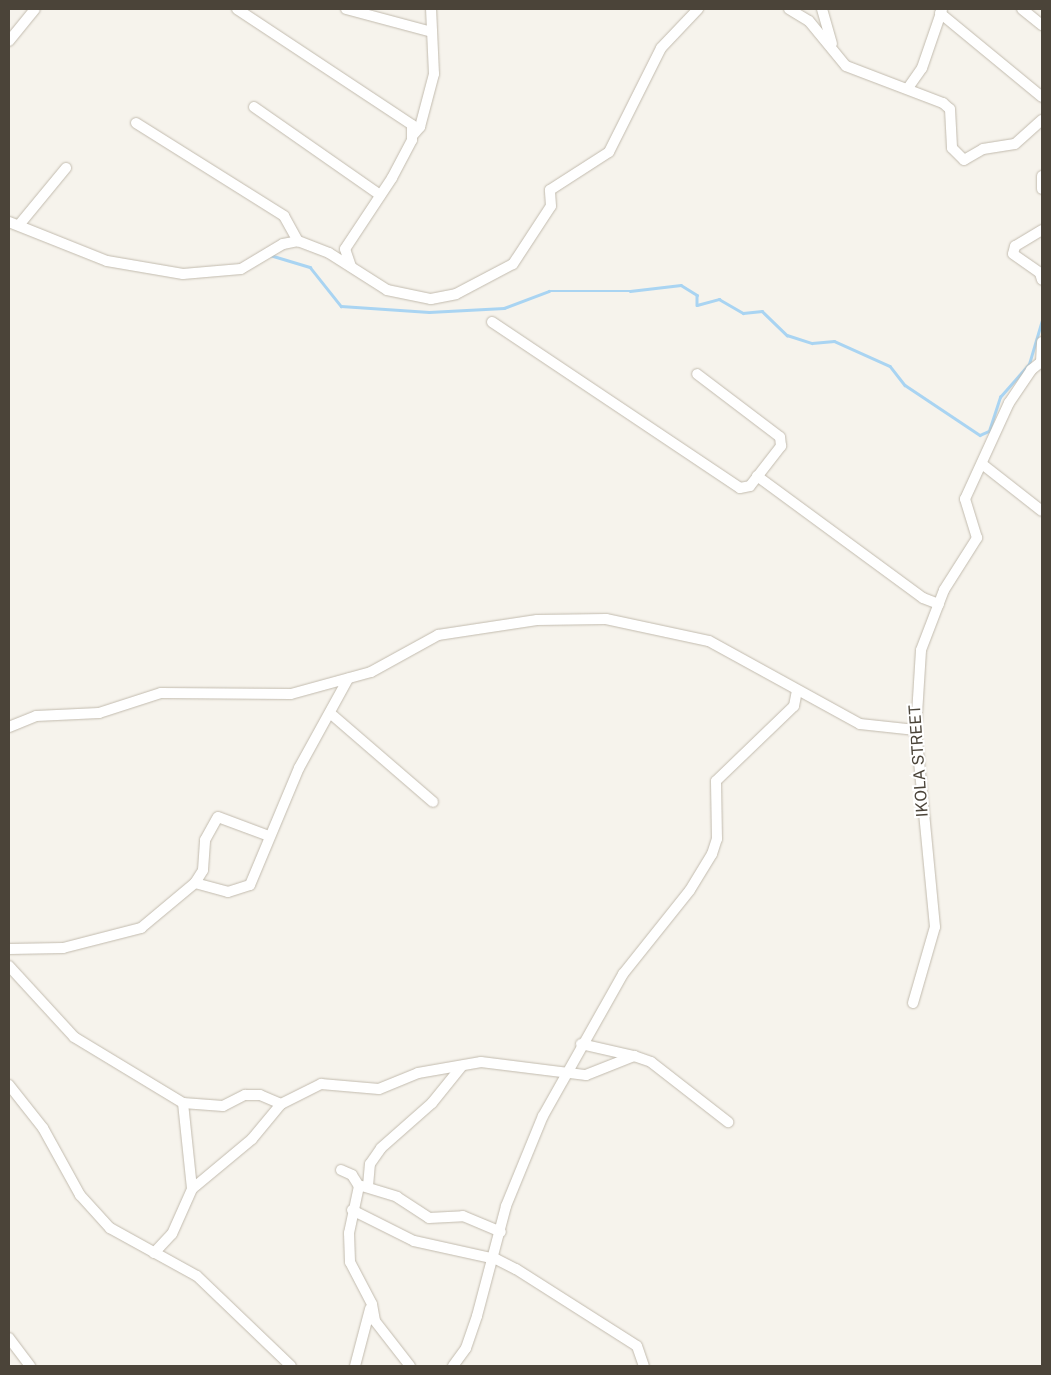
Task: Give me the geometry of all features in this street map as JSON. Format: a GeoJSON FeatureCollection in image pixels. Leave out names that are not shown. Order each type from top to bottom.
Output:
{"type":"FeatureCollection","features":[{"type":"Feature","properties":{"kind":"street"},"geometry":{"type":"LineString","coordinates":[[9,41],[35,9]]}},
{"type":"Feature","properties":{"kind":"street"},"geometry":{"type":"LineString","coordinates":[[237,9],[402,115],[412,125],[413,135]]}},
{"type":"Feature","properties":{"kind":"street"},"geometry":{"type":"LineString","coordinates":[[346,9],[432,32]]}},
{"type":"Feature","properties":{"kind":"street"},"geometry":{"type":"LineString","coordinates":[[353,268],[345,249],[380,195],[413,135],[420,127],[434,74],[431,9]]}},
{"type":"Feature","properties":{"kind":"street"},"geometry":{"type":"LineString","coordinates":[[136,123],[284,216],[298,241],[353,268],[388,290],[431,299],[456,294],[513,264],[551,206],[550,190],[609,152],[661,48],[698,9]]}},
{"type":"Feature","properties":{"kind":"street"},"geometry":{"type":"LineString","coordinates":[[789,9],[809,21],[834,51],[859,72],[939,100],[950,110],[952,148],[964,160],[983,149],[1014,144],[1042,120]]}},
{"type":"Feature","properties":{"kind":"street"},"geometry":{"type":"LineString","coordinates":[[822,9],[834,51]]}},
{"type":"Feature","properties":{"kind":"street"},"geometry":{"type":"LineString","coordinates":[[1022,9],[1042,25]]}},
{"type":"Feature","properties":{"kind":"street"},"geometry":{"type":"LineString","coordinates":[[908,88],[922,68],[941,11],[1042,97]]}},
{"type":"Feature","properties":{"kind":"street"},"geometry":{"type":"LineString","coordinates":[[254,107],[380,195]]}},
{"type":"Feature","properties":{"kind":"street"},"geometry":{"type":"LineString","coordinates":[[66,168],[14,224],[107,261],[183,274],[241,269],[283,244],[298,241]]}},
{"type":"Feature","properties":{"kind":"street"},"geometry":{"type":"LineString","coordinates":[[1042,176],[1042,189]]}},
{"type":"Feature","properties":{"kind":"street"},"geometry":{"type":"LineString","coordinates":[[1042,230],[1015,246],[1013,254],[1040,272],[1042,280]]}},
{"type":"Feature","properties":{"kind":"street"},"geometry":{"type":"LineString","coordinates":[[492,322],[740,488],[750,486],[781,446],[780,437],[697,374]]}},
{"type":"Feature","properties":{"kind":"street","name":"IKOLA STREET"},"geometry":{"type":"LineString","coordinates":[[913,1003],[935,927],[916,730],[922,650],[939,604],[977,538],[965,499],[1009,403],[1030,370],[1041,362],[1042,342]]}},
{"type":"Feature","properties":{"kind":"street"},"geometry":{"type":"LineString","coordinates":[[982,464],[1042,511]]}},
{"type":"Feature","properties":{"kind":"street"},"geometry":{"type":"LineString","coordinates":[[757,476],[923,598],[939,604]]}},
{"type":"Feature","properties":{"kind":"street"},"geometry":{"type":"LineString","coordinates":[[9,727],[36,716],[99,713],[142,696],[234,691],[278,695],[371,672],[438,635],[537,620],[606,619],[709,641],[860,724],[916,730]]}},
{"type":"Feature","properties":{"kind":"street"},"geometry":{"type":"LineString","coordinates":[[195,883],[228,892],[250,886],[269,836],[299,768],[348,679]]}},
{"type":"Feature","properties":{"kind":"street"},"geometry":{"type":"LineString","coordinates":[[453,1366],[466,1348],[496,1259],[501,1232],[528,1148],[564,1076],[623,974],[690,890],[712,854],[717,839],[716,781],[794,706],[798,691]]}},
{"type":"Feature","properties":{"kind":"street"},"geometry":{"type":"LineString","coordinates":[[330,712],[433,802]]}},
{"type":"Feature","properties":{"kind":"street"},"geometry":{"type":"LineString","coordinates":[[9,949],[63,948],[141,928],[195,883],[203,870],[205,840],[218,817],[269,836]]}},
{"type":"Feature","properties":{"kind":"street"},"geometry":{"type":"LineString","coordinates":[[9,966],[74,1037],[184,1103],[222,1106],[244,1095],[260,1095],[280,1104]]}},
{"type":"Feature","properties":{"kind":"street"},"geometry":{"type":"LineString","coordinates":[[581,1044],[634,1056],[651,1062],[728,1122]]}},
{"type":"Feature","properties":{"kind":"street"},"geometry":{"type":"LineString","coordinates":[[154,1253],[172,1234],[192,1189],[252,1139],[280,1104],[322,1084],[379,1089],[418,1073],[481,1062],[564,1076],[586,1075],[634,1056]]}},
{"type":"Feature","properties":{"kind":"street"},"geometry":{"type":"LineString","coordinates":[[410,1366],[377,1325],[372,1304],[347,1250],[352,1210],[370,1164],[381,1148],[432,1103],[462,1066]]}},
{"type":"Feature","properties":{"kind":"street"},"geometry":{"type":"LineString","coordinates":[[9,1085],[44,1128],[80,1195],[110,1228],[196,1276],[291,1366]]}},
{"type":"Feature","properties":{"kind":"street"},"geometry":{"type":"LineString","coordinates":[[184,1103],[192,1189]]}},
{"type":"Feature","properties":{"kind":"street"},"geometry":{"type":"LineString","coordinates":[[341,1170],[352,1175],[363,1186],[397,1197],[429,1218],[463,1216],[501,1232]]}},
{"type":"Feature","properties":{"kind":"street"},"geometry":{"type":"LineString","coordinates":[[352,1210],[414,1242],[496,1259],[637,1346],[644,1366]]}},
{"type":"Feature","properties":{"kind":"street"},"geometry":{"type":"LineString","coordinates":[[355,1366],[372,1304]]}},
{"type":"Feature","properties":{"kind":"street"},"geometry":{"type":"LineString","coordinates":[[9,1338],[30,1366]]}},
{"type":"Feature","properties":{"kind":"waterway"},"geometry":{"type":"LineString","coordinates":[[270,255],[310,267],[341,306],[429,312],[504,308],[549,291],[630,291],[681,285],[697,295],[697,305],[719,299],[743,313],[762,311],[787,335],[812,343],[834,341],[890,366],[905,385],[980,435],[989,431],[1000,397],[1029,364],[1042,320]]}}]}
